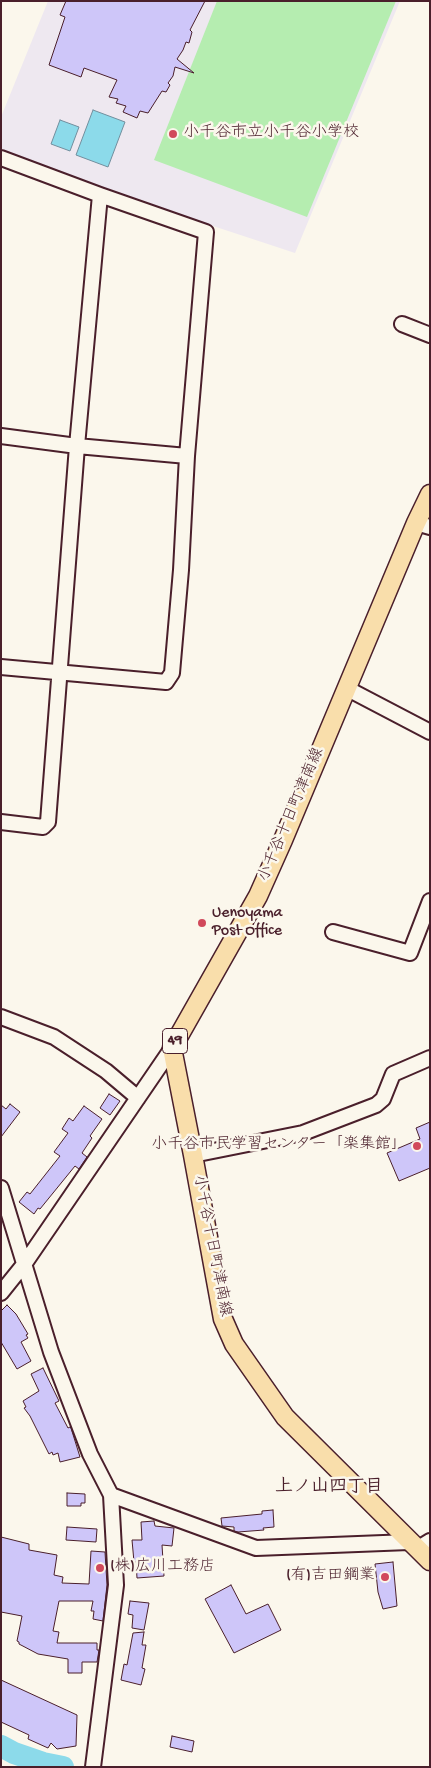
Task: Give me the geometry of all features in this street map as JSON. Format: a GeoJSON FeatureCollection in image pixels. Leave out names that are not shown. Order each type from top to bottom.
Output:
{"type":"FeatureCollection","features":[{"type":"Feature","properties":{"kind":"main road","name":"小千谷十日町津南線"},"geometry":{"type":"LineString","coordinates":[[421,1548],[285,1417],[234,1344],[223,1319],[194,1155],[172,1048],[258,896],[346,688],[423,525],[430,494]]}},
{"type":"Feature","properties":{"kind":"street"},"geometry":{"type":"LineString","coordinates":[[1,158],[206,232],[187,456],[181,570],[172,673],[166,682],[1,667]]}},
{"type":"Feature","properties":{"kind":"street"},"geometry":{"type":"LineString","coordinates":[[1,822],[43,827],[48,822],[77,446],[100,195]]}},
{"type":"Feature","properties":{"kind":"street"},"geometry":{"type":"LineString","coordinates":[[402,324],[430,335]]}},
{"type":"Feature","properties":{"kind":"street"},"geometry":{"type":"LineString","coordinates":[[1,436],[77,446],[187,456]]}},
{"type":"Feature","properties":{"kind":"street"},"geometry":{"type":"LineString","coordinates":[[346,688],[430,732]]}},
{"type":"Feature","properties":{"kind":"street"},"geometry":{"type":"LineString","coordinates":[[332,932],[410,953],[430,901]]}},
{"type":"Feature","properties":{"kind":"street"},"geometry":{"type":"LineString","coordinates":[[1,1017],[54,1037],[106,1071],[138,1098]]}},
{"type":"Feature","properties":{"kind":"street"},"geometry":{"type":"LineString","coordinates":[[1,1294],[25,1263],[172,1048]]}},
{"type":"Feature","properties":{"kind":"street"},"geometry":{"type":"LineString","coordinates":[[194,1155],[303,1133],[376,1106],[383,1099],[394,1074],[430,1058]]}},
{"type":"Feature","properties":{"kind":"street"},"geometry":{"type":"LineString","coordinates":[[1,1188],[51,1352],[90,1454],[111,1495],[116,1584],[94,1761]]}},
{"type":"Feature","properties":{"kind":"street"},"geometry":{"type":"LineString","coordinates":[[111,1495],[256,1548],[421,1548]]}},
{"type":"Feature","properties":{"kind":"shaded area","name":"小千谷市立小千谷小学校"},"geometry":{"type":"Polygon","coordinates":[[[48,1],[400,1],[295,253],[113,193],[1,152],[1,117],[48,1]]]}},
{"type":"Feature","properties":{"kind":"green space"},"geometry":{"type":"Polygon","coordinates":[[[217,1],[396,1],[307,217],[154,160],[217,1]]]}},
{"type":"Feature","properties":{"kind":"water"},"geometry":{"type":"Polygon","coordinates":[[[93,110],[125,122],[108,167],[76,155],[93,110]]]}},
{"type":"Feature","properties":{"kind":"water"},"geometry":{"type":"Polygon","coordinates":[[[60,120],[79,127],[70,151],[51,144],[60,120]]]}},
{"type":"Feature","properties":{"kind":"building"},"geometry":{"type":"Polygon","coordinates":[[[66,1],[205,1],[190,30],[192,32],[189,43],[186,42],[177,59],[194,73],[175,67],[166,92],[162,91],[148,113],[140,111],[137,118],[123,112],[126,106],[116,103],[118,99],[109,97],[117,80],[84,68],[81,77],[49,65],[65,17],[60,15],[66,1]]]}},
{"type":"Feature","properties":{"kind":"building"},"geometry":{"type":"Polygon","coordinates":[[[109,1094],[120,1101],[110,1115],[100,1108],[109,1094]]]}},
{"type":"Feature","properties":{"kind":"building"},"geometry":{"type":"Polygon","coordinates":[[[10,1104],[20,1112],[1,1137],[1,1105],[6,1109],[10,1104]]]}},
{"type":"Feature","properties":{"kind":"building"},"geometry":{"type":"Polygon","coordinates":[[[84,1106],[102,1119],[90,1136],[92,1138],[82,1153],[87,1157],[79,1169],[75,1166],[34,1214],[19,1202],[27,1192],[30,1194],[60,1156],[54,1152],[68,1133],[62,1129],[69,1118],[73,1121],[84,1106]]]}},
{"type":"Feature","properties":{"kind":"building","name":"小千谷市民学習センター「楽集館」"},"geometry":{"type":"Polygon","coordinates":[[[430,1122],[430,1168],[399,1181],[387,1153],[420,1139],[416,1128],[430,1122]]]}},
{"type":"Feature","properties":{"kind":"building"},"geometry":{"type":"Polygon","coordinates":[[[7,1305],[16,1314],[28,1334],[26,1335],[28,1338],[21,1342],[31,1361],[17,1369],[1,1342],[1,1311],[7,1305]]]}},
{"type":"Feature","properties":{"kind":"building"},"geometry":{"type":"Polygon","coordinates":[[[43,1368],[59,1401],[55,1403],[68,1428],[71,1428],[80,1457],[60,1462],[58,1453],[53,1455],[52,1452],[49,1454],[24,1408],[26,1407],[23,1401],[39,1391],[31,1374],[43,1368]]]}},
{"type":"Feature","properties":{"kind":"building"},"geometry":{"type":"Polygon","coordinates":[[[67,1493],[85,1494],[85,1503],[81,1503],[81,1506],[67,1506],[67,1493]]]}},
{"type":"Feature","properties":{"kind":"building"},"geometry":{"type":"Polygon","coordinates":[[[273,1510],[274,1527],[263,1528],[264,1530],[238,1532],[234,1531],[234,1527],[222,1526],[221,1518],[262,1514],[262,1511],[273,1510]]]}},
{"type":"Feature","properties":{"kind":"building"},"geometry":{"type":"Polygon","coordinates":[[[154,1521],[155,1526],[174,1528],[172,1546],[162,1545],[164,1576],[137,1578],[132,1540],[142,1540],[141,1522],[154,1521]]]}},
{"type":"Feature","properties":{"kind":"building"},"geometry":{"type":"Polygon","coordinates":[[[67,1527],[97,1529],[96,1542],[66,1540],[67,1527]]]}},
{"type":"Feature","properties":{"kind":"building"},"geometry":{"type":"Polygon","coordinates":[[[1,1537],[29,1544],[29,1550],[57,1555],[54,1575],[63,1577],[62,1583],[89,1584],[91,1551],[105,1552],[107,1585],[103,1621],[93,1619],[94,1611],[91,1611],[93,1601],[59,1601],[53,1631],[59,1632],[57,1643],[97,1643],[97,1650],[99,1650],[97,1662],[82,1662],[82,1673],[68,1673],[68,1659],[38,1654],[17,1641],[22,1616],[1,1612],[1,1537]]]}},
{"type":"Feature","properties":{"kind":"building","name":"(有)吉田鋼業"},"geometry":{"type":"Polygon","coordinates":[[[393,1562],[397,1606],[383,1609],[378,1592],[375,1564],[393,1562]]]}},
{"type":"Feature","properties":{"kind":"building"},"geometry":{"type":"Polygon","coordinates":[[[231,1585],[246,1614],[268,1604],[281,1630],[234,1653],[205,1599],[231,1585]]]}},
{"type":"Feature","properties":{"kind":"building"},"geometry":{"type":"Polygon","coordinates":[[[130,1601],[149,1603],[144,1630],[132,1628],[133,1615],[128,1614],[130,1601]]]}},
{"type":"Feature","properties":{"kind":"building"},"geometry":{"type":"Polygon","coordinates":[[[144,1632],[142,1645],[146,1645],[142,1668],[145,1669],[141,1685],[121,1680],[124,1664],[127,1665],[133,1633],[144,1632]]]}},
{"type":"Feature","properties":{"kind":"building"},"geometry":{"type":"Polygon","coordinates":[[[1,1680],[77,1715],[76,1746],[57,1749],[51,1743],[48,1748],[28,1739],[29,1735],[1,1722],[1,1680]]]}},
{"type":"Feature","properties":{"kind":"building"},"geometry":{"type":"Polygon","coordinates":[[[172,1736],[194,1741],[192,1752],[170,1747],[172,1736]]]}},
{"type":"Feature","properties":{"kind":"waterway"},"geometry":{"type":"LineString","coordinates":[[1,1746],[14,1753],[43,1763],[63,1767]]}},
{"type":"Feature","properties":{"kind":"place","name":"小千谷市立小千谷小学校"},"geometry":{"type":"Point","coordinates":[173,134]}},
{"type":"Feature","properties":{"kind":"place","name":"Uenoyama Post Office"},"geometry":{"type":"Point","coordinates":[202,923]}},
{"type":"Feature","properties":{"kind":"place","name":"小千谷市民学習センター「楽集館」"},"geometry":{"type":"Point","coordinates":[417,1146]}},
{"type":"Feature","properties":{"kind":"place","name":"(株)広川工務店"},"geometry":{"type":"Point","coordinates":[100,1568]}},
{"type":"Feature","properties":{"kind":"place","name":"(有)吉田鋼業"},"geometry":{"type":"Point","coordinates":[385,1577]}},
{"type":"Feature","properties":{"kind":"district","name":"上ノ山四丁目"},"geometry":{"type":"Point","coordinates":[329,1488]}}]}
